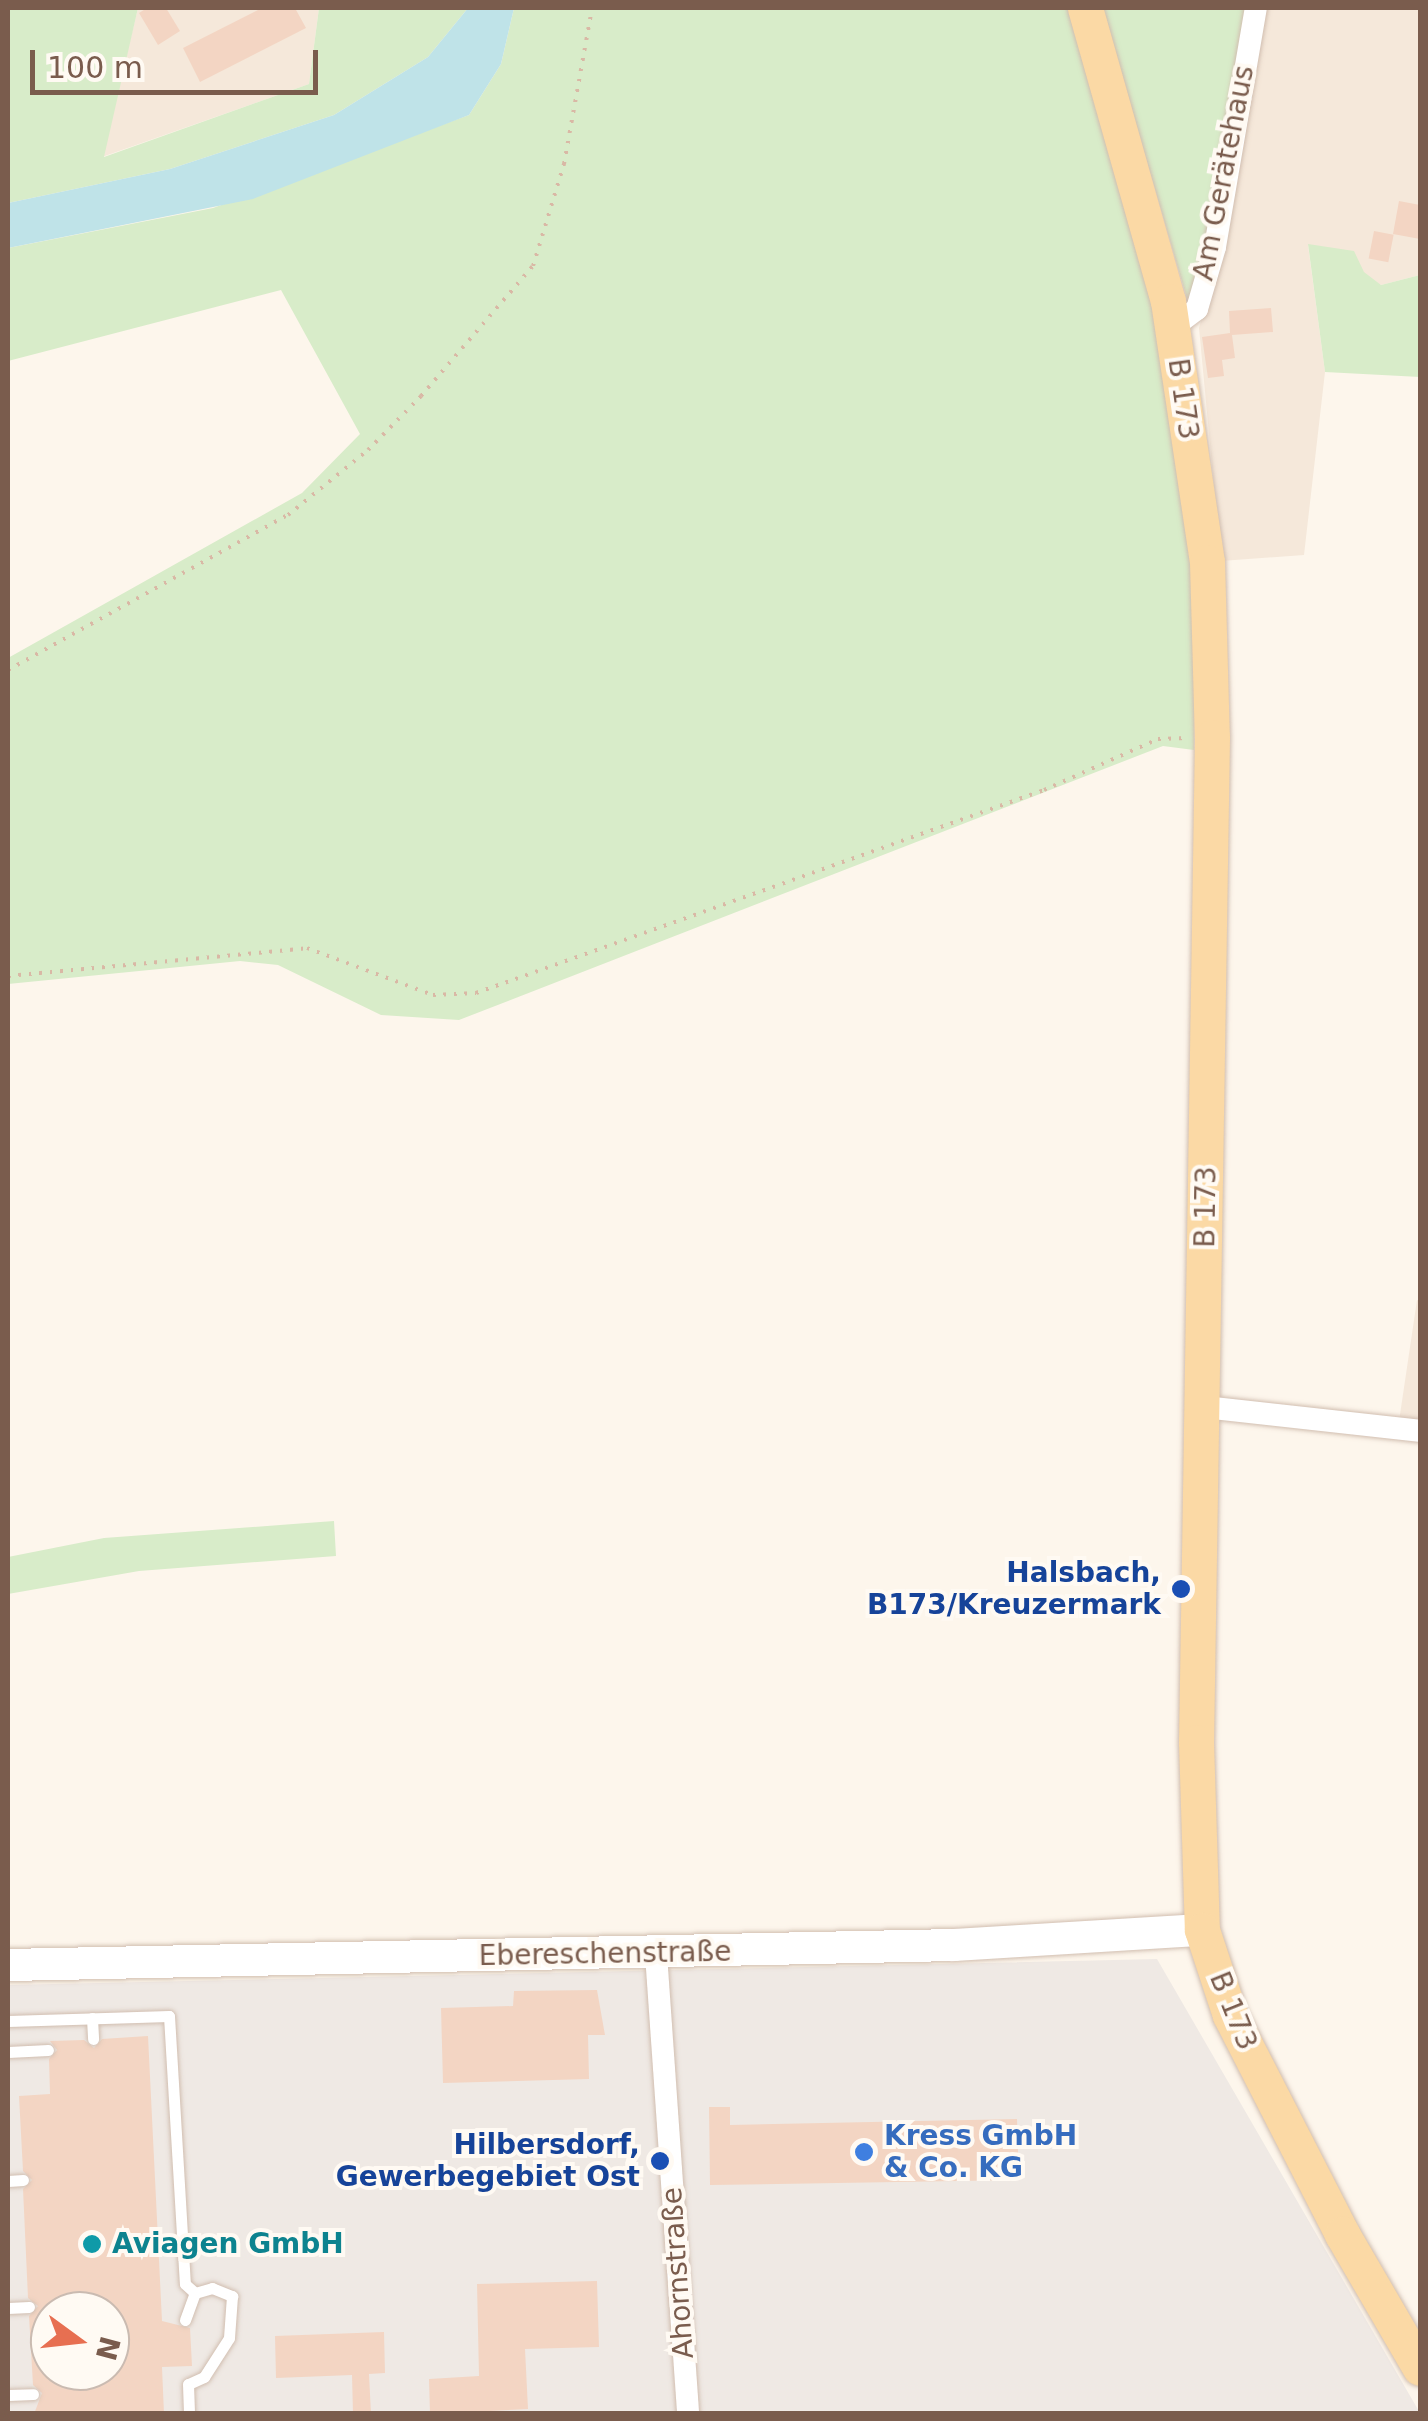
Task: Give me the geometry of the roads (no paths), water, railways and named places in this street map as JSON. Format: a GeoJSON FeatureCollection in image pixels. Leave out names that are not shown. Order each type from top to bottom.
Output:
{"type":"FeatureCollection","features":[{"type":"Feature","properties":{"kind":"main road","name":"B 173"},"geometry":{"type":"LineString","coordinates":[[1085,8],[1173,327],[1208,562],[1212,737],[1196,1742],[1202,1930],[1230,2015],[1342,2234],[1420,2368]]}},
{"type":"Feature","properties":{"kind":"street","name":"Am Gerätehaus"},"geometry":{"type":"LineString","coordinates":[[1173,327],[1197,308],[1215,247],[1256,8]]}},
{"type":"Feature","properties":{"kind":"street"},"geometry":{"type":"LineString","coordinates":[[1204,1407],[1420,1431]]}},
{"type":"Feature","properties":{"kind":"street","name":"Ebereschenstraße"},"geometry":{"type":"LineString","coordinates":[[8,1966],[954,1946],[1202,1930]]}},
{"type":"Feature","properties":{"kind":"street","name":"Ahornstraße"},"geometry":{"type":"LineString","coordinates":[[656,1954],[688,2414]]}},
{"type":"Feature","properties":{"kind":"lane"},"geometry":{"type":"LineString","coordinates":[[8,2021],[169,2016],[185,2284],[195,2293],[226,2290],[234,2311],[212,2367],[188,2384],[189,2414]]}},
{"type":"Feature","properties":{"kind":"lane"},"geometry":{"type":"LineString","coordinates":[[92,2018],[92,2039]]}},
{"type":"Feature","properties":{"kind":"lane"},"geometry":{"type":"LineString","coordinates":[[8,2052],[48,2050]]}},
{"type":"Feature","properties":{"kind":"lane"},"geometry":{"type":"LineString","coordinates":[[8,2181],[23,2180]]}},
{"type":"Feature","properties":{"kind":"lane"},"geometry":{"type":"LineString","coordinates":[[186,2320],[195,2293]]}},
{"type":"Feature","properties":{"kind":"lane"},"geometry":{"type":"LineString","coordinates":[[8,2308],[29,2308]]}},
{"type":"Feature","properties":{"kind":"lane"},"geometry":{"type":"LineString","coordinates":[[8,2395],[33,2394]]}},
{"type":"Feature","properties":{"kind":"water"},"geometry":{"type":"Polygon","coordinates":[[[468,8],[514,8],[501,64],[469,115],[253,199],[8,248],[8,203],[170,169],[334,115],[428,57],[468,8]]]}},
{"type":"Feature","properties":{"kind":"place","name":"Halsbach, B173/Kreuzermark"},"geometry":{"type":"Point","coordinates":[1181,1589]}},
{"type":"Feature","properties":{"kind":"place","name":"Kress GmbH & Co. KG"},"geometry":{"type":"Point","coordinates":[864,2152]}},
{"type":"Feature","properties":{"kind":"place","name":"Hilbersdorf, Gewerbegebiet Ost"},"geometry":{"type":"Point","coordinates":[660,2161]}},
{"type":"Feature","properties":{"kind":"place","name":"Aviagen GmbH"},"geometry":{"type":"Point","coordinates":[92,2244]}}]}
